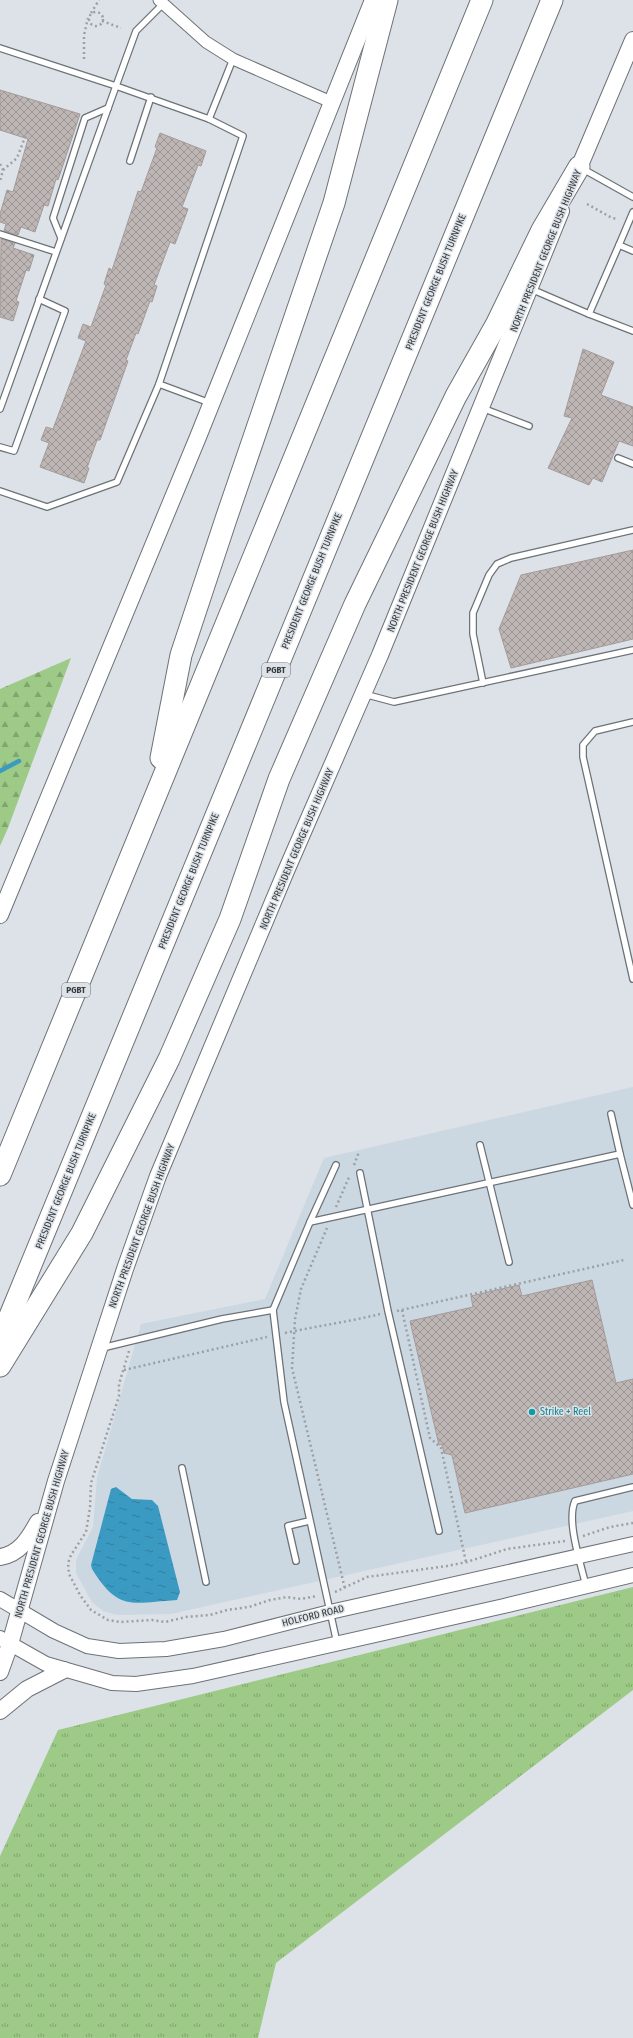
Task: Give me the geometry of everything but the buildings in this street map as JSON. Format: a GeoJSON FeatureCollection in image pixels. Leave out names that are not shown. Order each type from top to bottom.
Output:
{"type":"FeatureCollection","features":[{"type":"Feature","properties":{"kind":"highway"},"geometry":{"type":"LineString","coordinates":[[152,805],[182,655],[226,520],[334,203],[387,0]]}},
{"type":"Feature","properties":{"kind":"highway","name":"PGBT"},"geometry":{"type":"LineString","coordinates":[[0,1175],[482,0]]}},
{"type":"Feature","properties":{"kind":"highway","name":"PRESIDENT GEORGE BUSH TURNPIKE"},"geometry":{"type":"LineString","coordinates":[[0,1340],[552,0]]}},
{"type":"Feature","properties":{"kind":"highway"},"geometry":{"type":"LineString","coordinates":[[0,1366],[82,1233],[169,1059],[230,919],[280,779],[355,604],[456,396],[496,325],[542,230],[579,166]]}},
{"type":"Feature","properties":{"kind":"main road"},"geometry":{"type":"LineString","coordinates":[[0,915],[211,403],[373,0]]}},
{"type":"Feature","properties":{"kind":"main road","name":"NORTH PRESIDENT GEORGE BUSH HIGHWAY"},"geometry":{"type":"LineString","coordinates":[[0,1672],[5,1641],[19,1611],[53,1494],[125,1269],[158,1176],[283,879],[363,694],[482,408],[579,166],[633,40]]}},
{"type":"Feature","properties":{"kind":"main road"},"geometry":{"type":"LineString","coordinates":[[0,1557],[19,1549],[29,1539],[53,1494]]}},
{"type":"Feature","properties":{"kind":"main road"},"geometry":{"type":"LineString","coordinates":[[0,1711],[27,1689],[64,1670]]}},
{"type":"Feature","properties":{"kind":"street"},"geometry":{"type":"LineString","coordinates":[[161,2],[206,42],[233,59],[331,102]]}},
{"type":"Feature","properties":{"kind":"street","name":"HOLFORD ROAD"},"geometry":{"type":"LineString","coordinates":[[0,1599],[54,1631],[87,1646],[119,1651],[166,1649],[216,1640],[330,1612],[633,1544]]}},
{"type":"Feature","properties":{"kind":"street"},"geometry":{"type":"LineString","coordinates":[[5,1641],[46,1664],[64,1670],[112,1683],[136,1684],[193,1676],[633,1575]]}},
{"type":"Feature","properties":{"kind":"lane"},"geometry":{"type":"LineString","coordinates":[[0,409],[136,31],[161,2]]}},
{"type":"Feature","properties":{"kind":"lane"},"geometry":{"type":"LineString","coordinates":[[0,48],[151,97],[209,119],[243,136],[159,384],[117,482],[47,507],[0,491]]}},
{"type":"Feature","properties":{"kind":"lane"},"geometry":{"type":"LineString","coordinates":[[209,119],[233,59]]}},
{"type":"Feature","properties":{"kind":"lane"},"geometry":{"type":"LineString","coordinates":[[130,161],[151,97]]}},
{"type":"Feature","properties":{"kind":"lane"},"geometry":{"type":"LineString","coordinates":[[61,238],[53,218],[85,118],[108,108]]}},
{"type":"Feature","properties":{"kind":"lane"},"geometry":{"type":"LineString","coordinates":[[579,166],[633,197]]}},
{"type":"Feature","properties":{"kind":"lane"},"geometry":{"type":"LineString","coordinates":[[589,314],[633,212]]}},
{"type":"Feature","properties":{"kind":"lane"},"geometry":{"type":"LineString","coordinates":[[0,234],[56,252]]}},
{"type":"Feature","properties":{"kind":"lane"},"geometry":{"type":"LineString","coordinates":[[619,244],[633,251]]}},
{"type":"Feature","properties":{"kind":"lane"},"geometry":{"type":"LineString","coordinates":[[530,289],[633,331]]}},
{"type":"Feature","properties":{"kind":"lane"},"geometry":{"type":"LineString","coordinates":[[0,447],[14,451],[65,311],[39,299]]}},
{"type":"Feature","properties":{"kind":"lane"},"geometry":{"type":"LineString","coordinates":[[159,384],[211,403]]}},
{"type":"Feature","properties":{"kind":"lane"},"geometry":{"type":"LineString","coordinates":[[482,408],[529,426]]}},
{"type":"Feature","properties":{"kind":"lane"},"geometry":{"type":"LineString","coordinates":[[618,458],[633,464]]}},
{"type":"Feature","properties":{"kind":"lane"},"geometry":{"type":"LineString","coordinates":[[483,683],[473,634],[473,613],[489,575],[497,564],[511,558],[633,530]]}},
{"type":"Feature","properties":{"kind":"lane"},"geometry":{"type":"LineString","coordinates":[[363,694],[394,702],[633,650]]}},
{"type":"Feature","properties":{"kind":"lane"},"geometry":{"type":"LineString","coordinates":[[633,722],[595,731],[583,745],[583,757],[633,979]]}},
{"type":"Feature","properties":{"kind":"lane"},"geometry":{"type":"LineString","coordinates":[[611,1114],[633,1205]]}},
{"type":"Feature","properties":{"kind":"lane"},"geometry":{"type":"LineString","coordinates":[[480,1145],[509,1262]]}},
{"type":"Feature","properties":{"kind":"lane"},"geometry":{"type":"LineString","coordinates":[[310,1222],[620,1154]]}},
{"type":"Feature","properties":{"kind":"lane"},"geometry":{"type":"LineString","coordinates":[[336,1166],[310,1222],[273,1310],[284,1402],[337,1644]]}},
{"type":"Feature","properties":{"kind":"lane"},"geometry":{"type":"LineString","coordinates":[[360,1173],[439,1531]]}},
{"type":"Feature","properties":{"kind":"lane"},"geometry":{"type":"LineString","coordinates":[[100,1349],[222,1319],[273,1310]]}},
{"type":"Feature","properties":{"kind":"lane"},"geometry":{"type":"LineString","coordinates":[[182,1468],[206,1582]]}},
{"type":"Feature","properties":{"kind":"lane"},"geometry":{"type":"LineString","coordinates":[[586,1586],[579,1556],[572,1508],[575,1501],[633,1487]]}},
{"type":"Feature","properties":{"kind":"lane"},"geometry":{"type":"LineString","coordinates":[[296,1561],[288,1526],[309,1521]]}},
{"type":"Feature","properties":{"kind":"path"},"geometry":{"type":"LineString","coordinates":[[84,59],[84,35],[88,18],[99,0]]}},
{"type":"Feature","properties":{"kind":"path"},"geometry":{"type":"LineString","coordinates":[[90,14],[94,12],[100,13],[102,21]]}},
{"type":"Feature","properties":{"kind":"path"},"geometry":{"type":"LineString","coordinates":[[88,18],[93,25],[100,24],[102,21]]}},
{"type":"Feature","properties":{"kind":"path"},"geometry":{"type":"LineString","coordinates":[[102,21],[121,28]]}},
{"type":"Feature","properties":{"kind":"path"},"geometry":{"type":"LineString","coordinates":[[0,181],[3,170],[17,158],[27,132]]}},
{"type":"Feature","properties":{"kind":"path"},"geometry":{"type":"LineString","coordinates":[[0,164],[3,170]]}},
{"type":"Feature","properties":{"kind":"path"},"geometry":{"type":"LineString","coordinates":[[587,204],[612,218],[618,219]]}},
{"type":"Feature","properties":{"kind":"path"},"geometry":{"type":"LineString","coordinates":[[353,1166],[359,1152]]}},
{"type":"Feature","properties":{"kind":"path"},"geometry":{"type":"LineString","coordinates":[[335,1208],[350,1173]]}},
{"type":"Feature","properties":{"kind":"path"},"geometry":{"type":"LineString","coordinates":[[325,1232],[301,1289],[294,1332],[292,1368],[344,1589]]}},
{"type":"Feature","properties":{"kind":"path"},"geometry":{"type":"LineString","coordinates":[[466,1562],[440,1448],[430,1438],[401,1310],[624,1260]]}},
{"type":"Feature","properties":{"kind":"path"},"geometry":{"type":"LineString","coordinates":[[287,1333],[325,1324],[334,1325],[381,1314]]}},
{"type":"Feature","properties":{"kind":"path"},"geometry":{"type":"LineString","coordinates":[[123,1370],[263,1338]]}},
{"type":"Feature","properties":{"kind":"path"},"geometry":{"type":"LineString","coordinates":[[128,1355],[119,1384],[119,1396],[91,1484],[90,1508],[86,1532],[71,1555],[68,1563],[69,1574],[80,1595],[91,1610],[108,1620],[120,1622],[152,1620],[165,1622],[249,1607],[270,1600],[287,1597],[311,1598]]}},
{"type":"Feature","properties":{"kind":"path"},"geometry":{"type":"LineString","coordinates":[[587,1535],[610,1527],[633,1524]]}},
{"type":"Feature","properties":{"kind":"path"},"geometry":{"type":"LineString","coordinates":[[336,1592],[372,1576],[466,1562],[507,1549],[566,1540]]}},
{"type":"Feature","properties":{"kind":"shaded area"},"geometry":{"type":"Polygon","coordinates":[[[633,1087],[633,1511],[171,1614],[117,1615],[103,1611],[92,1602],[76,1573],[76,1560],[93,1527],[97,1478],[141,1324],[265,1299],[324,1158],[633,1087]]]}},
{"type":"Feature","properties":{"kind":"green space"},"geometry":{"type":"Polygon","coordinates":[[[71,658],[8,828],[0,846],[0,689],[71,658]]]}},
{"type":"Feature","properties":{"kind":"green space"},"geometry":{"type":"Polygon","coordinates":[[[633,1587],[633,1690],[276,1963],[258,2038],[0,2038],[0,1856],[58,1730],[633,1587]]]}},
{"type":"Feature","properties":{"kind":"water"},"geometry":{"type":"Polygon","coordinates":[[[116,1487],[132,1499],[152,1500],[158,1506],[180,1592],[177,1600],[137,1603],[127,1602],[110,1592],[92,1569],[91,1565],[111,1489],[116,1487]]]}},
{"type":"Feature","properties":{"kind":"waterway"},"geometry":{"type":"LineString","coordinates":[[0,771],[19,761]]}},
{"type":"Feature","properties":{"kind":"place","name":"Strike + Reel"},"geometry":{"type":"Point","coordinates":[532,1412]}}]}
